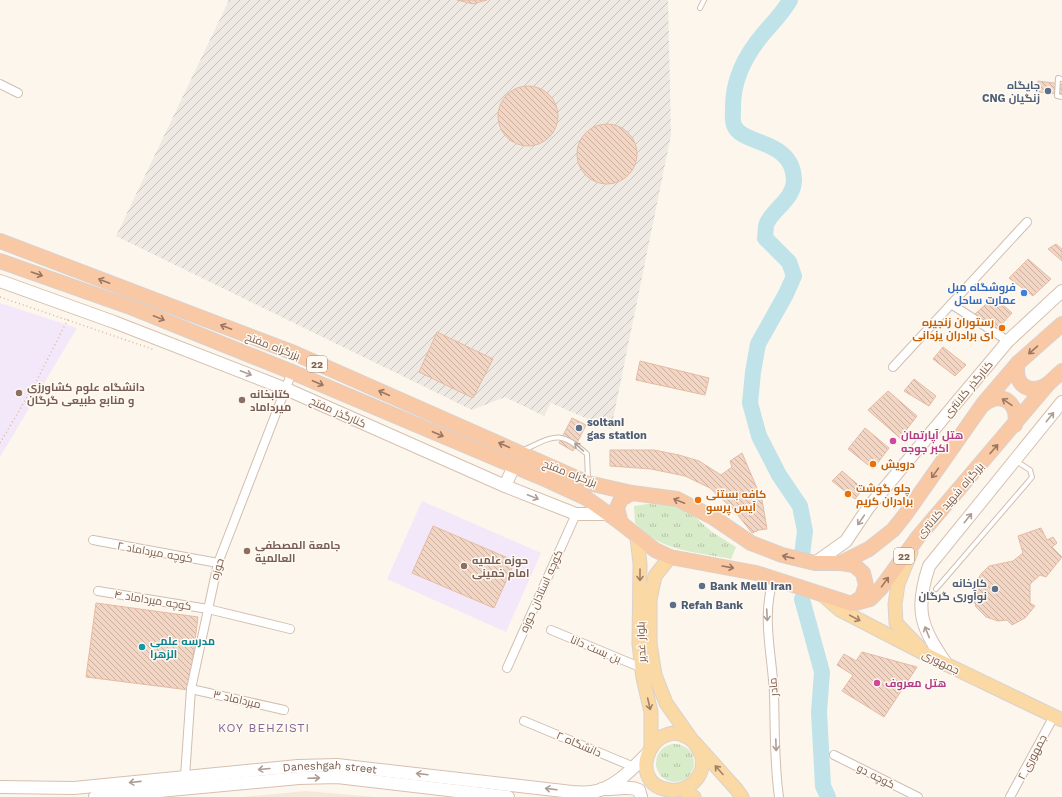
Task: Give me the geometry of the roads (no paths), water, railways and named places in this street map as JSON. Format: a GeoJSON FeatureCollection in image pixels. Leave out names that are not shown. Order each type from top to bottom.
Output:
{"type":"FeatureCollection","features":[{"type":"Feature","properties":{"kind":"highway","name":"بزرگراه مفتح"},"geometry":{"type":"LineString","coordinates":[[0,241],[294,353],[588,483],[632,492]]}},
{"type":"Feature","properties":{"kind":"highway","name":"بزرگراه مفتح"},"geometry":{"type":"LineString","coordinates":[[0,261],[133,308],[292,372],[586,498],[621,523]]}},
{"type":"Feature","properties":{"kind":"highway","name":"22"},"geometry":{"type":"LineString","coordinates":[[632,492],[678,499],[714,518],[751,543],[782,555],[815,563],[841,563],[869,549],[893,530],[905,516],[983,404],[1018,363],[1062,324]]}},
{"type":"Feature","properties":{"kind":"highway"},"geometry":{"type":"LineString","coordinates":[[1018,363],[1017,376],[1024,386],[1032,389],[1041,389],[1048,384]]}},
{"type":"Feature","properties":{"kind":"highway","name":"بزرگراه شهید کلانتری"},"geometry":{"type":"LineString","coordinates":[[852,604],[870,599],[881,588],[918,536],[1015,425],[1048,384],[1062,370]]}},
{"type":"Feature","properties":{"kind":"highway"},"geometry":{"type":"LineString","coordinates":[[983,404],[990,399],[999,398],[1008,401],[1014,408],[1017,416],[1015,425]]}},
{"type":"Feature","properties":{"kind":"highway"},"geometry":{"type":"LineString","coordinates":[[621,523],[617,508],[620,499],[632,492]]}},
{"type":"Feature","properties":{"kind":"highway","name":"22"},"geometry":{"type":"LineString","coordinates":[[621,523],[636,537],[655,550],[670,557],[774,577],[824,596],[852,604]]}},
{"type":"Feature","properties":{"kind":"highway"},"geometry":{"type":"LineString","coordinates":[[841,563],[854,565],[863,573],[866,585],[862,597],[852,604]]}},
{"type":"Feature","properties":{"kind":"main road","name":"کنارگذر مفتح"},"geometry":{"type":"LineString","coordinates":[[0,281],[114,322],[286,389],[505,486],[576,514],[608,514]]}},
{"type":"Feature","properties":{"kind":"main road","name":"کنارگذر کلانتری"},"geometry":{"type":"LineString","coordinates":[[815,563],[846,541],[868,508],[1008,341],[1062,291]]}},
{"type":"Feature","properties":{"kind":"main road"},"geometry":{"type":"LineString","coordinates":[[947,665],[931,641],[920,608],[921,589],[929,566],[1062,402]]}},
{"type":"Feature","properties":{"kind":"main road"},"geometry":{"type":"LineString","coordinates":[[505,486],[514,466]]}},
{"type":"Feature","properties":{"kind":"main road"},"geometry":{"type":"LineString","coordinates":[[918,536],[898,584],[895,604],[896,624],[928,656]]}},
{"type":"Feature","properties":{"kind":"main road","name":"بلوار غدیر"},"geometry":{"type":"LineString","coordinates":[[636,537],[640,564],[639,644],[642,668],[651,712],[649,751]]}},
{"type":"Feature","properties":{"kind":"main road","name":"بلوار غدیر"},"geometry":{"type":"LineString","coordinates":[[670,557],[655,576],[650,600],[650,644],[655,676],[666,703],[693,742],[742,797]]}},
{"type":"Feature","properties":{"kind":"main road","name":"جمهوری"},"geometry":{"type":"LineString","coordinates":[[824,596],[840,610],[928,656],[1058,718]]}},
{"type":"Feature","properties":{"kind":"main road"},"geometry":{"type":"LineString","coordinates":[[676,793],[694,783],[699,776],[702,766],[702,756],[693,742],[675,735],[665,736],[657,740],[649,751],[646,768],[652,780],[658,787],[676,793],[694,797]]}},
{"type":"Feature","properties":{"kind":"main road","name":"Daneshgah street"},"geometry":{"type":"LineString","coordinates":[[0,787],[74,792],[185,777],[298,766],[338,765],[572,792],[592,792],[602,789],[624,776],[649,751]]}},
{"type":"Feature","properties":{"kind":"main road","name":"Daneshgah street"},"geometry":{"type":"LineString","coordinates":[[95,797],[191,792],[298,778],[337,777],[444,793],[508,797]]}},
{"type":"Feature","properties":{"kind":"main road"},"geometry":{"type":"LineString","coordinates":[[602,789],[616,790],[633,787],[639,790],[641,797]]}},
{"type":"Feature","properties":{"kind":"street"},"geometry":{"type":"LineString","coordinates":[[0,84],[18,93]]}},
{"type":"Feature","properties":{"kind":"street"},"geometry":{"type":"LineString","coordinates":[[893,367],[1027,222]]}},
{"type":"Feature","properties":{"kind":"street"},"geometry":{"type":"LineString","coordinates":[[951,304],[1008,341]]}},
{"type":"Feature","properties":{"kind":"street","name":"حوزه"},"geometry":{"type":"LineString","coordinates":[[185,777],[191,689],[218,563],[292,372]]}},
{"type":"Feature","properties":{"kind":"street","name":"کوچه استادان حوزه"},"geometry":{"type":"LineString","coordinates":[[506,668],[576,514]]}},
{"type":"Feature","properties":{"kind":"street","name":"کوچه میرداماد ۲"},"geometry":{"type":"LineString","coordinates":[[93,540],[218,563]]}},
{"type":"Feature","properties":{"kind":"street","name":"مادر"},"geometry":{"type":"LineString","coordinates":[[774,577],[768,594],[766,611],[774,690],[779,797]]}},
{"type":"Feature","properties":{"kind":"street","name":"کوچه میرداماد ۴"},"geometry":{"type":"LineString","coordinates":[[98,591],[208,608],[290,629]]}},
{"type":"Feature","properties":{"kind":"street","name":"بن بست دانا"},"geometry":{"type":"LineString","coordinates":[[551,630],[642,668]]}},
{"type":"Feature","properties":{"kind":"street","name":"۳ میرداماد"},"geometry":{"type":"LineString","coordinates":[[191,689],[284,710]]}},
{"type":"Feature","properties":{"kind":"street","name":"۲ جمهوری"},"geometry":{"type":"LineString","coordinates":[[1010,797],[1058,718]]}},
{"type":"Feature","properties":{"kind":"street","name":"دانشگاه ۲"},"geometry":{"type":"LineString","coordinates":[[524,721],[634,767]]}},
{"type":"Feature","properties":{"kind":"street","name":"کوچه دو"},"geometry":{"type":"LineString","coordinates":[[834,754],[918,797]]}},
{"type":"Feature","properties":{"kind":"lane"},"geometry":{"type":"LineString","coordinates":[[700,8],[704,0]]}},
{"type":"Feature","properties":{"kind":"lane"},"geometry":{"type":"LineString","coordinates":[[1062,79],[1058,78],[1057,96],[1062,97]]}},
{"type":"Feature","properties":{"kind":"lane"},"geometry":{"type":"LineString","coordinates":[[520,453],[546,440],[562,438],[571,440],[587,454],[588,483]]}},
{"type":"Feature","properties":{"kind":"lane"},"geometry":{"type":"LineString","coordinates":[[936,589],[1032,477],[1030,470],[1015,460]]}},
{"type":"Feature","properties":{"kind":"waterway"},"geometry":{"type":"LineString","coordinates":[[790,0],[746,58],[735,87],[733,121],[739,132],[746,137],[776,150],[785,157],[791,166],[794,180],[791,193],[767,223],[765,238],[789,262],[794,276],[786,294],[758,344],[750,403],[759,436],[779,475],[800,506],[805,531],[802,555]]}},
{"type":"Feature","properties":{"kind":"waterway"},"geometry":{"type":"LineString","coordinates":[[802,599],[822,672],[819,712],[823,786],[828,797]]}},
{"type":"Feature","properties":{"kind":"place","name":"جایگاه CNG زنگیان"},"geometry":{"type":"Point","coordinates":[1048,91]}},
{"type":"Feature","properties":{"kind":"place","name":"فروشگاه مبل عمارت ساحل"},"geometry":{"type":"Point","coordinates":[1024,293]}},
{"type":"Feature","properties":{"kind":"place","name":"رستوران زنجیره ای برادران یزدانی"},"geometry":{"type":"Point","coordinates":[1002,328]}},
{"type":"Feature","properties":{"kind":"place","name":"دانشگاه علوم کشاورزی و منابع طبیعی گرگان"},"geometry":{"type":"Point","coordinates":[19,393]}},
{"type":"Feature","properties":{"kind":"place","name":"کتابخانه میرداماد"},"geometry":{"type":"Point","coordinates":[242,400]}},
{"type":"Feature","properties":{"kind":"place","name":"soltani gas station"},"geometry":{"type":"Point","coordinates":[579,428]}},
{"type":"Feature","properties":{"kind":"place","name":"هتل آپارتمان اکبر جوجه"},"geometry":{"type":"Point","coordinates":[893,441]}},
{"type":"Feature","properties":{"kind":"place","name":"درویش"},"geometry":{"type":"Point","coordinates":[873,464]}},
{"type":"Feature","properties":{"kind":"place","name":"چلو گوشت برادران کریم"},"geometry":{"type":"Point","coordinates":[848,494]}},
{"type":"Feature","properties":{"kind":"place","name":"کافه بستنی آیس پرسو"},"geometry":{"type":"Point","coordinates":[698,500]}},
{"type":"Feature","properties":{"kind":"place","name":"جامعة المصطفی العالمیة"},"geometry":{"type":"Point","coordinates":[247,551]}},
{"type":"Feature","properties":{"kind":"place","name":"حوزه علمیه امام خمینی"},"geometry":{"type":"Point","coordinates":[464,566]}},
{"type":"Feature","properties":{"kind":"place","name":"Bank Melli Iran"},"geometry":{"type":"Point","coordinates":[702,586]}},
{"type":"Feature","properties":{"kind":"place","name":"کارخانه نوآوری گرگان"},"geometry":{"type":"Point","coordinates":[995,589]}},
{"type":"Feature","properties":{"kind":"place","name":"Refah Bank"},"geometry":{"type":"Point","coordinates":[673,605]}},
{"type":"Feature","properties":{"kind":"place","name":"مدرسه علمی الزهرا"},"geometry":{"type":"Point","coordinates":[142,647]}},
{"type":"Feature","properties":{"kind":"place","name":"هتل معروف"},"geometry":{"type":"Point","coordinates":[877,683]}},
{"type":"Feature","properties":{"kind":"district","name":"KOY BEHZISTI"},"geometry":{"type":"Point","coordinates":[264,728]}}]}
